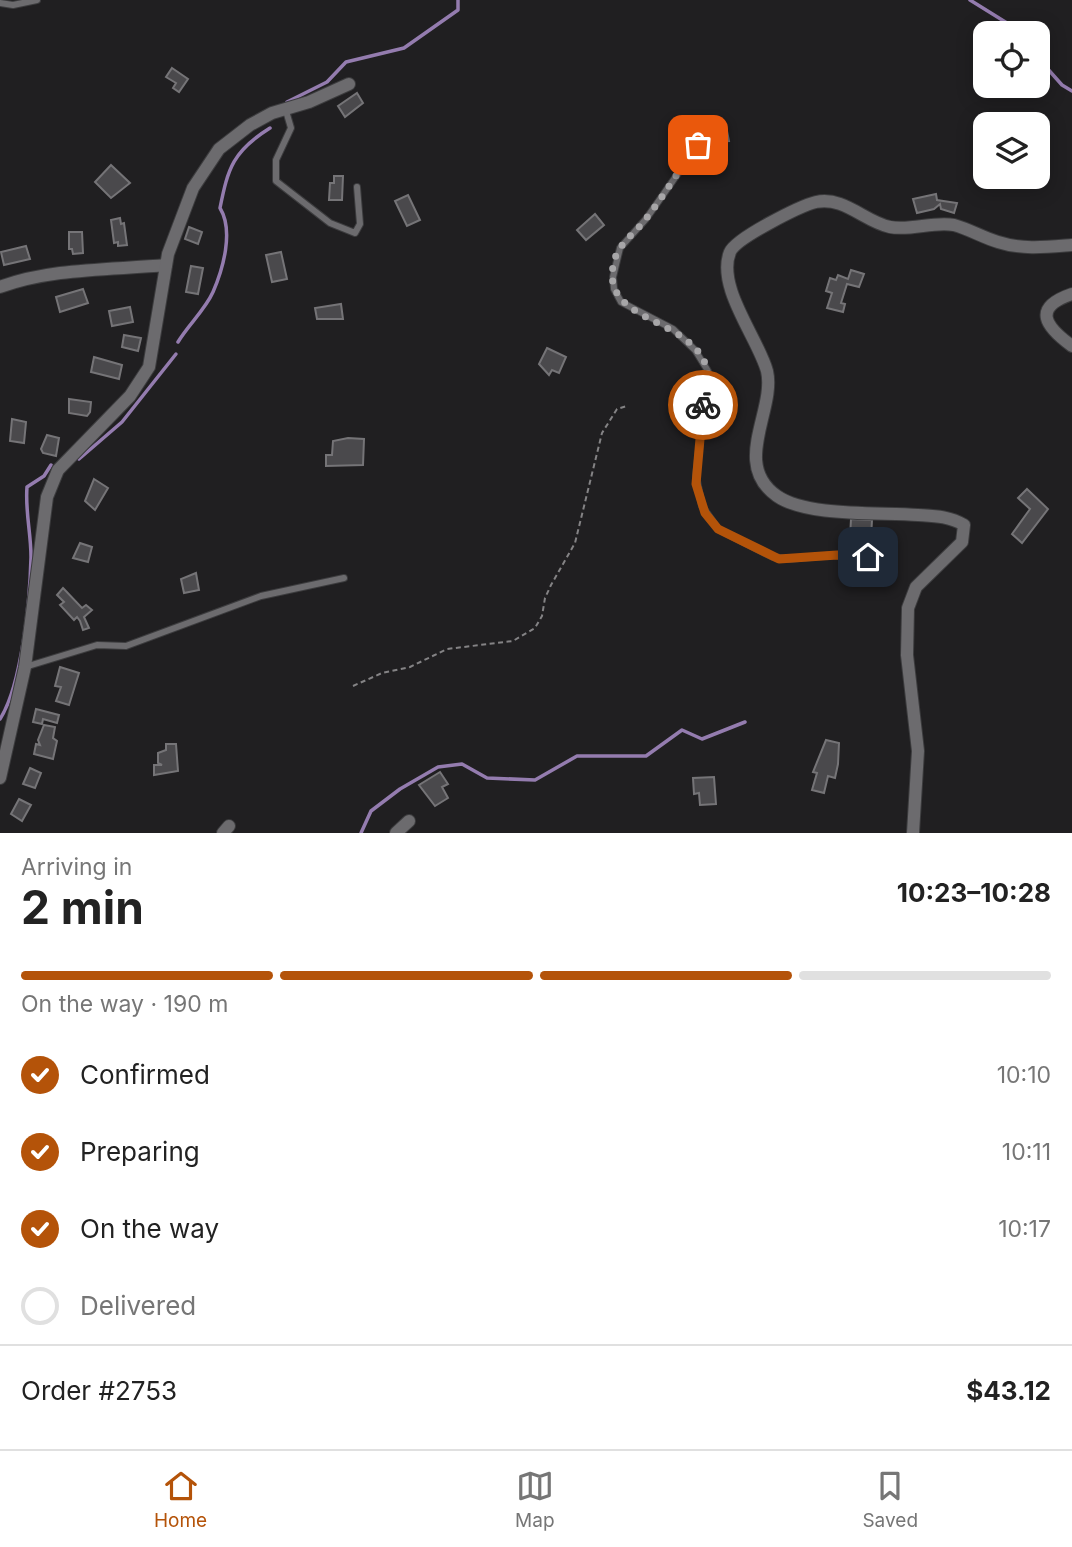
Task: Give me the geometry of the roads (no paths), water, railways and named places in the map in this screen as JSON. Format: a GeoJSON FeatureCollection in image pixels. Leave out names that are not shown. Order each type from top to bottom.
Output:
{"type":"FeatureCollection","features":[{"type":"Feature","properties":{"kind":"street"},"geometry":{"type":"LineString","coordinates":[[0,778],[5,731],[25,667],[47,497],[58,470],[130,396],[149,367],[161,313],[166,265],[182,214],[210,159],[250,125],[272,113],[286,111],[349,84]]}},
{"type":"Feature","properties":{"kind":"street"},"geometry":{"type":"LineString","coordinates":[[913,833],[918,751],[907,655],[908,608],[916,587],[962,541],[964,525],[943,517],[863,510],[825,511],[784,500],[766,485],[756,451],[758,426],[766,396],[766,370],[735,299],[727,273],[728,260],[739,240],[815,202],[845,205],[893,227],[952,225],[1000,243],[1027,248],[1072,245]]}},
{"type":"Feature","properties":{"kind":"street"},"geometry":{"type":"LineString","coordinates":[[0,287],[19,280],[55,275],[166,265]]}},
{"type":"Feature","properties":{"kind":"street"},"geometry":{"type":"LineString","coordinates":[[1072,295],[1057,300],[1048,308],[1046,320],[1050,329],[1072,346]]}},
{"type":"Feature","properties":{"kind":"street"},"geometry":{"type":"LineString","coordinates":[[396,833],[409,821]]}},
{"type":"Feature","properties":{"kind":"lane"},"geometry":{"type":"LineString","coordinates":[[0,3],[13,5],[37,0]]}},
{"type":"Feature","properties":{"kind":"lane"},"geometry":{"type":"LineString","coordinates":[[286,111],[291,128],[275,160],[276,181],[330,223],[355,233],[360,224],[357,187]]}},
{"type":"Feature","properties":{"kind":"lane"},"geometry":{"type":"LineString","coordinates":[[698,145],[646,219],[620,248],[613,277],[614,289],[621,303],[673,330],[695,350],[708,371],[696,476],[702,506],[718,529],[772,557],[868,557]]}},
{"type":"Feature","properties":{"kind":"lane"},"geometry":{"type":"LineString","coordinates":[[25,667],[97,645],[126,646],[261,596],[344,578]]}},
{"type":"Feature","properties":{"kind":"waterway"},"geometry":{"type":"LineString","coordinates":[[287,102],[327,82],[346,62],[404,48],[458,10],[458,0]]}},
{"type":"Feature","properties":{"kind":"waterway"},"geometry":{"type":"LineString","coordinates":[[970,0],[1004,21]]}},
{"type":"Feature","properties":{"kind":"waterway"},"geometry":{"type":"LineString","coordinates":[[1050,72],[1062,85],[1072,91]]}},
{"type":"Feature","properties":{"kind":"waterway"},"geometry":{"type":"LineString","coordinates":[[178,342],[210,299],[220,272],[227,239],[220,208],[230,171],[240,153],[270,128]]}},
{"type":"Feature","properties":{"kind":"waterway"},"geometry":{"type":"LineString","coordinates":[[79,459],[122,422],[176,354]]}},
{"type":"Feature","properties":{"kind":"waterway"},"geometry":{"type":"LineString","coordinates":[[0,719],[14,685],[27,618],[31,557],[27,487],[44,476],[51,465]]}},
{"type":"Feature","properties":{"kind":"waterway"},"geometry":{"type":"LineString","coordinates":[[361,833],[371,811],[400,789],[438,767],[462,764],[487,778],[535,780],[577,756],[646,756],[682,730],[702,739],[745,722]]}}]}
